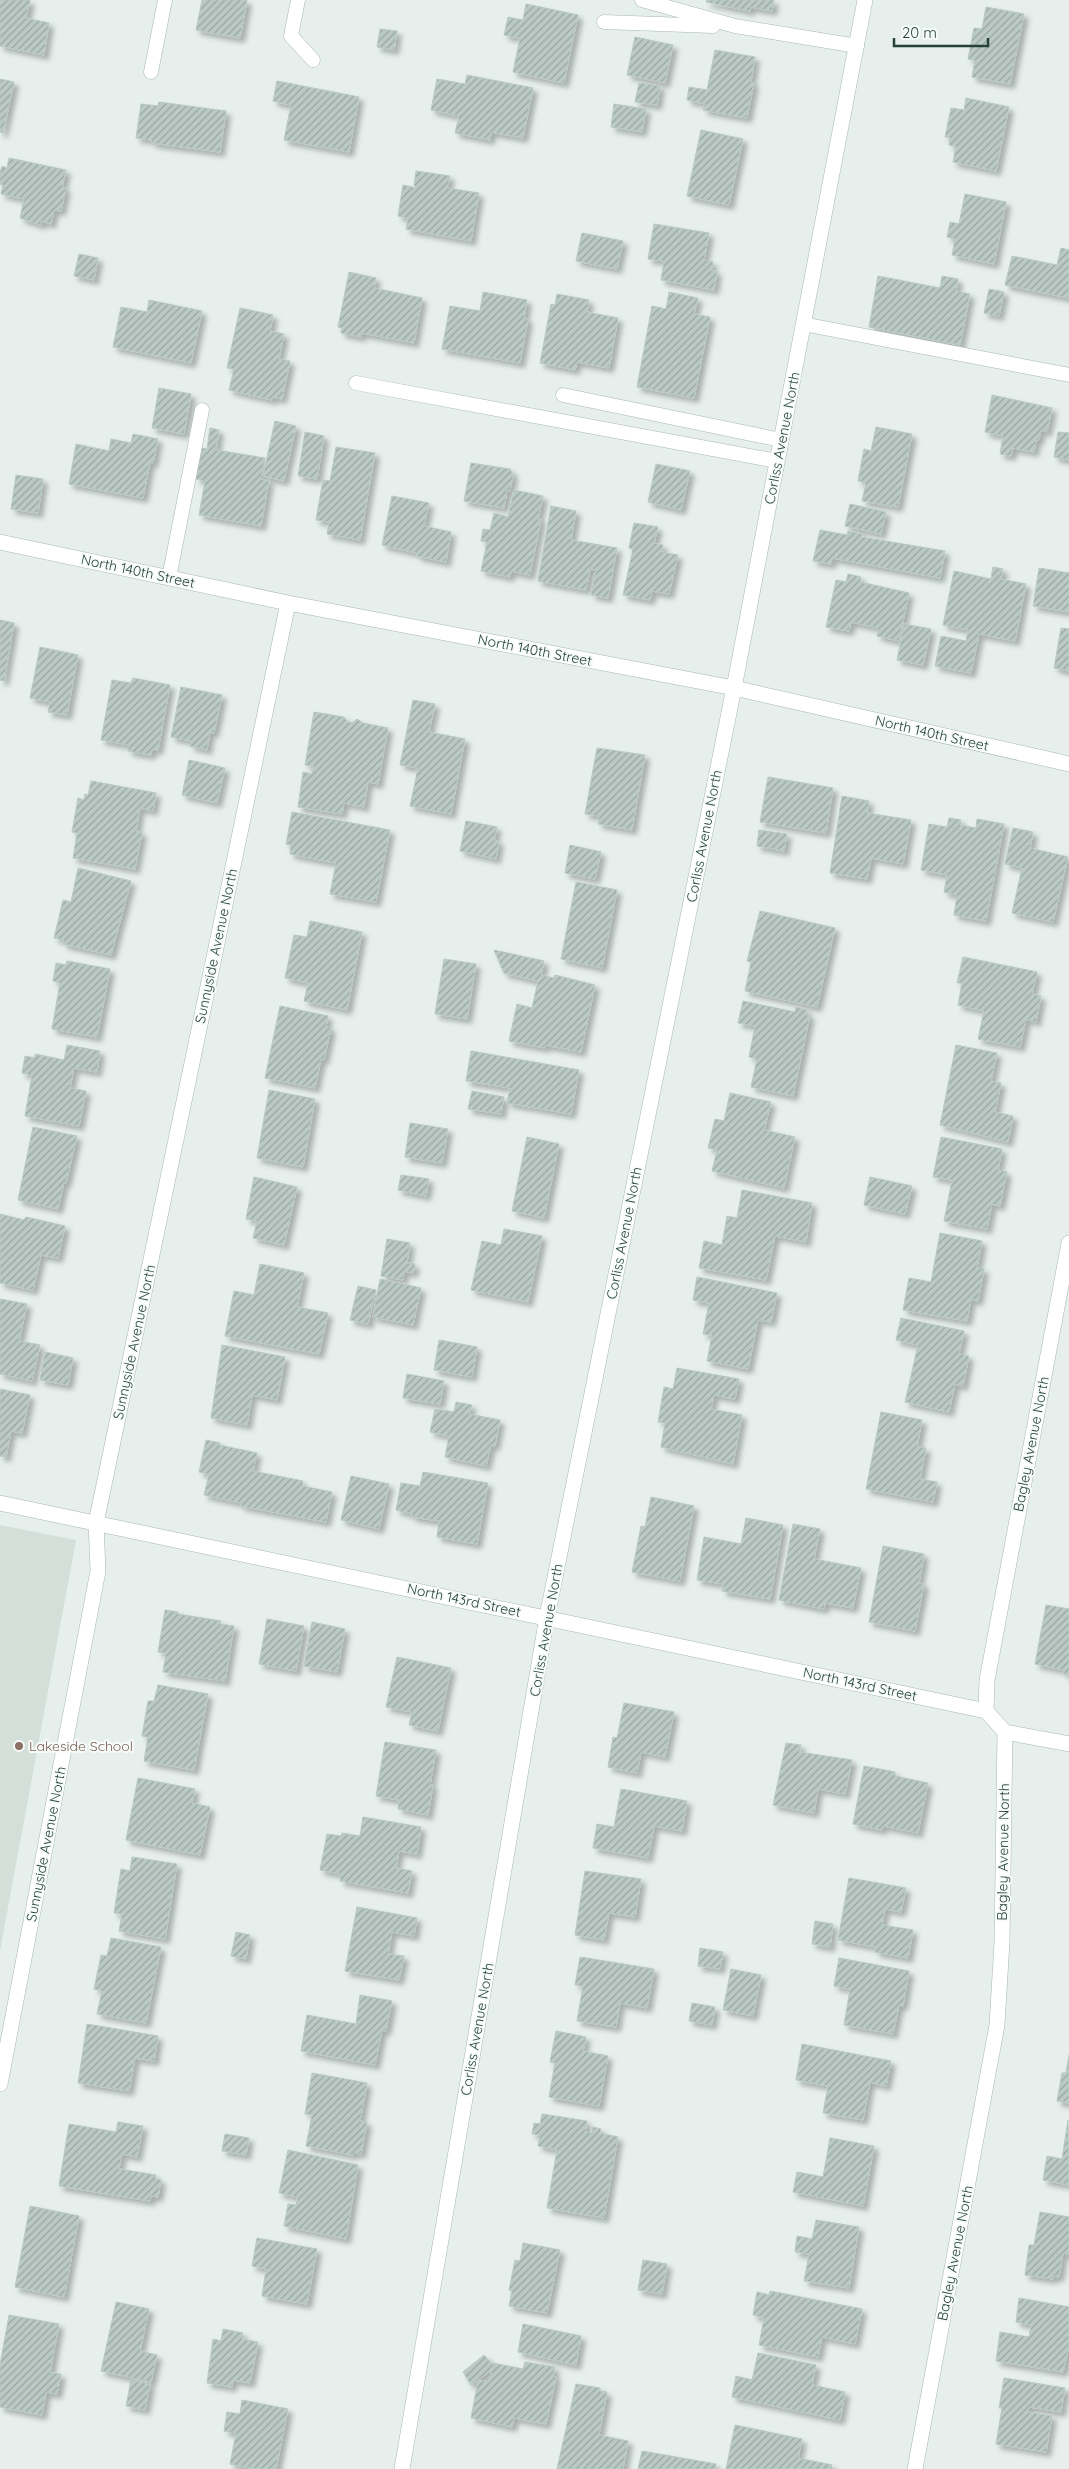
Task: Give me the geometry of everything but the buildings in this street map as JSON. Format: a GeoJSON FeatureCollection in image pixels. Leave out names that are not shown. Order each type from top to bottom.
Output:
{"type":"FeatureCollection","features":[{"type":"Feature","properties":{"kind":"street","name":"Corliss Avenue North"},"geometry":{"type":"LineString","coordinates":[[402,2469],[547,1617],[734,688],[865,0]]}},
{"type":"Feature","properties":{"kind":"street","name":"North 140th Street"},"geometry":{"type":"LineString","coordinates":[[0,542],[288,603],[734,688],[1069,764]]}},
{"type":"Feature","properties":{"kind":"street","name":"Sunnyside Avenue North"},"geometry":{"type":"LineString","coordinates":[[0,2084],[98,1571],[96,1523],[288,603]]}},
{"type":"Feature","properties":{"kind":"street","name":"Bagley Avenue North"},"geometry":{"type":"LineString","coordinates":[[986,1711],[985,1698],[990,1657],[1069,1243]]}},
{"type":"Feature","properties":{"kind":"street","name":"North 143rd Street"},"geometry":{"type":"LineString","coordinates":[[0,1502],[986,1711]]}},
{"type":"Feature","properties":{"kind":"street"},"geometry":{"type":"LineString","coordinates":[[986,1711],[1005,1732],[1069,1744]]}},
{"type":"Feature","properties":{"kind":"street","name":"Bagley Avenue North"},"geometry":{"type":"LineString","coordinates":[[915,2469],[997,2025],[1002,1942],[1005,1732]]}},
{"type":"Feature","properties":{"kind":"lane"},"geometry":{"type":"LineString","coordinates":[[151,72],[166,0]]}},
{"type":"Feature","properties":{"kind":"lane"},"geometry":{"type":"LineString","coordinates":[[298,0],[291,36],[313,60]]}},
{"type":"Feature","properties":{"kind":"lane"},"geometry":{"type":"LineString","coordinates":[[642,0],[735,26],[857,46]]}},
{"type":"Feature","properties":{"kind":"lane"},"geometry":{"type":"LineString","coordinates":[[604,22],[735,26]]}},
{"type":"Feature","properties":{"kind":"lane"},"geometry":{"type":"LineString","coordinates":[[803,324],[1069,375]]}},
{"type":"Feature","properties":{"kind":"lane"},"geometry":{"type":"LineString","coordinates":[[356,382],[777,461]]}},
{"type":"Feature","properties":{"kind":"lane"},"geometry":{"type":"LineString","coordinates":[[563,395],[781,440]]}},
{"type":"Feature","properties":{"kind":"lane"},"geometry":{"type":"LineString","coordinates":[[170,578],[202,410]]}},
{"type":"Feature","properties":{"kind":"shaded area","name":"Lakeside School"},"geometry":{"type":"Polygon","coordinates":[[[0,1525],[76,1540],[0,1951],[0,1525]]]}},
{"type":"Feature","properties":{"kind":"place","name":"Lakeside School"},"geometry":{"type":"Point","coordinates":[19,1746]}}]}
